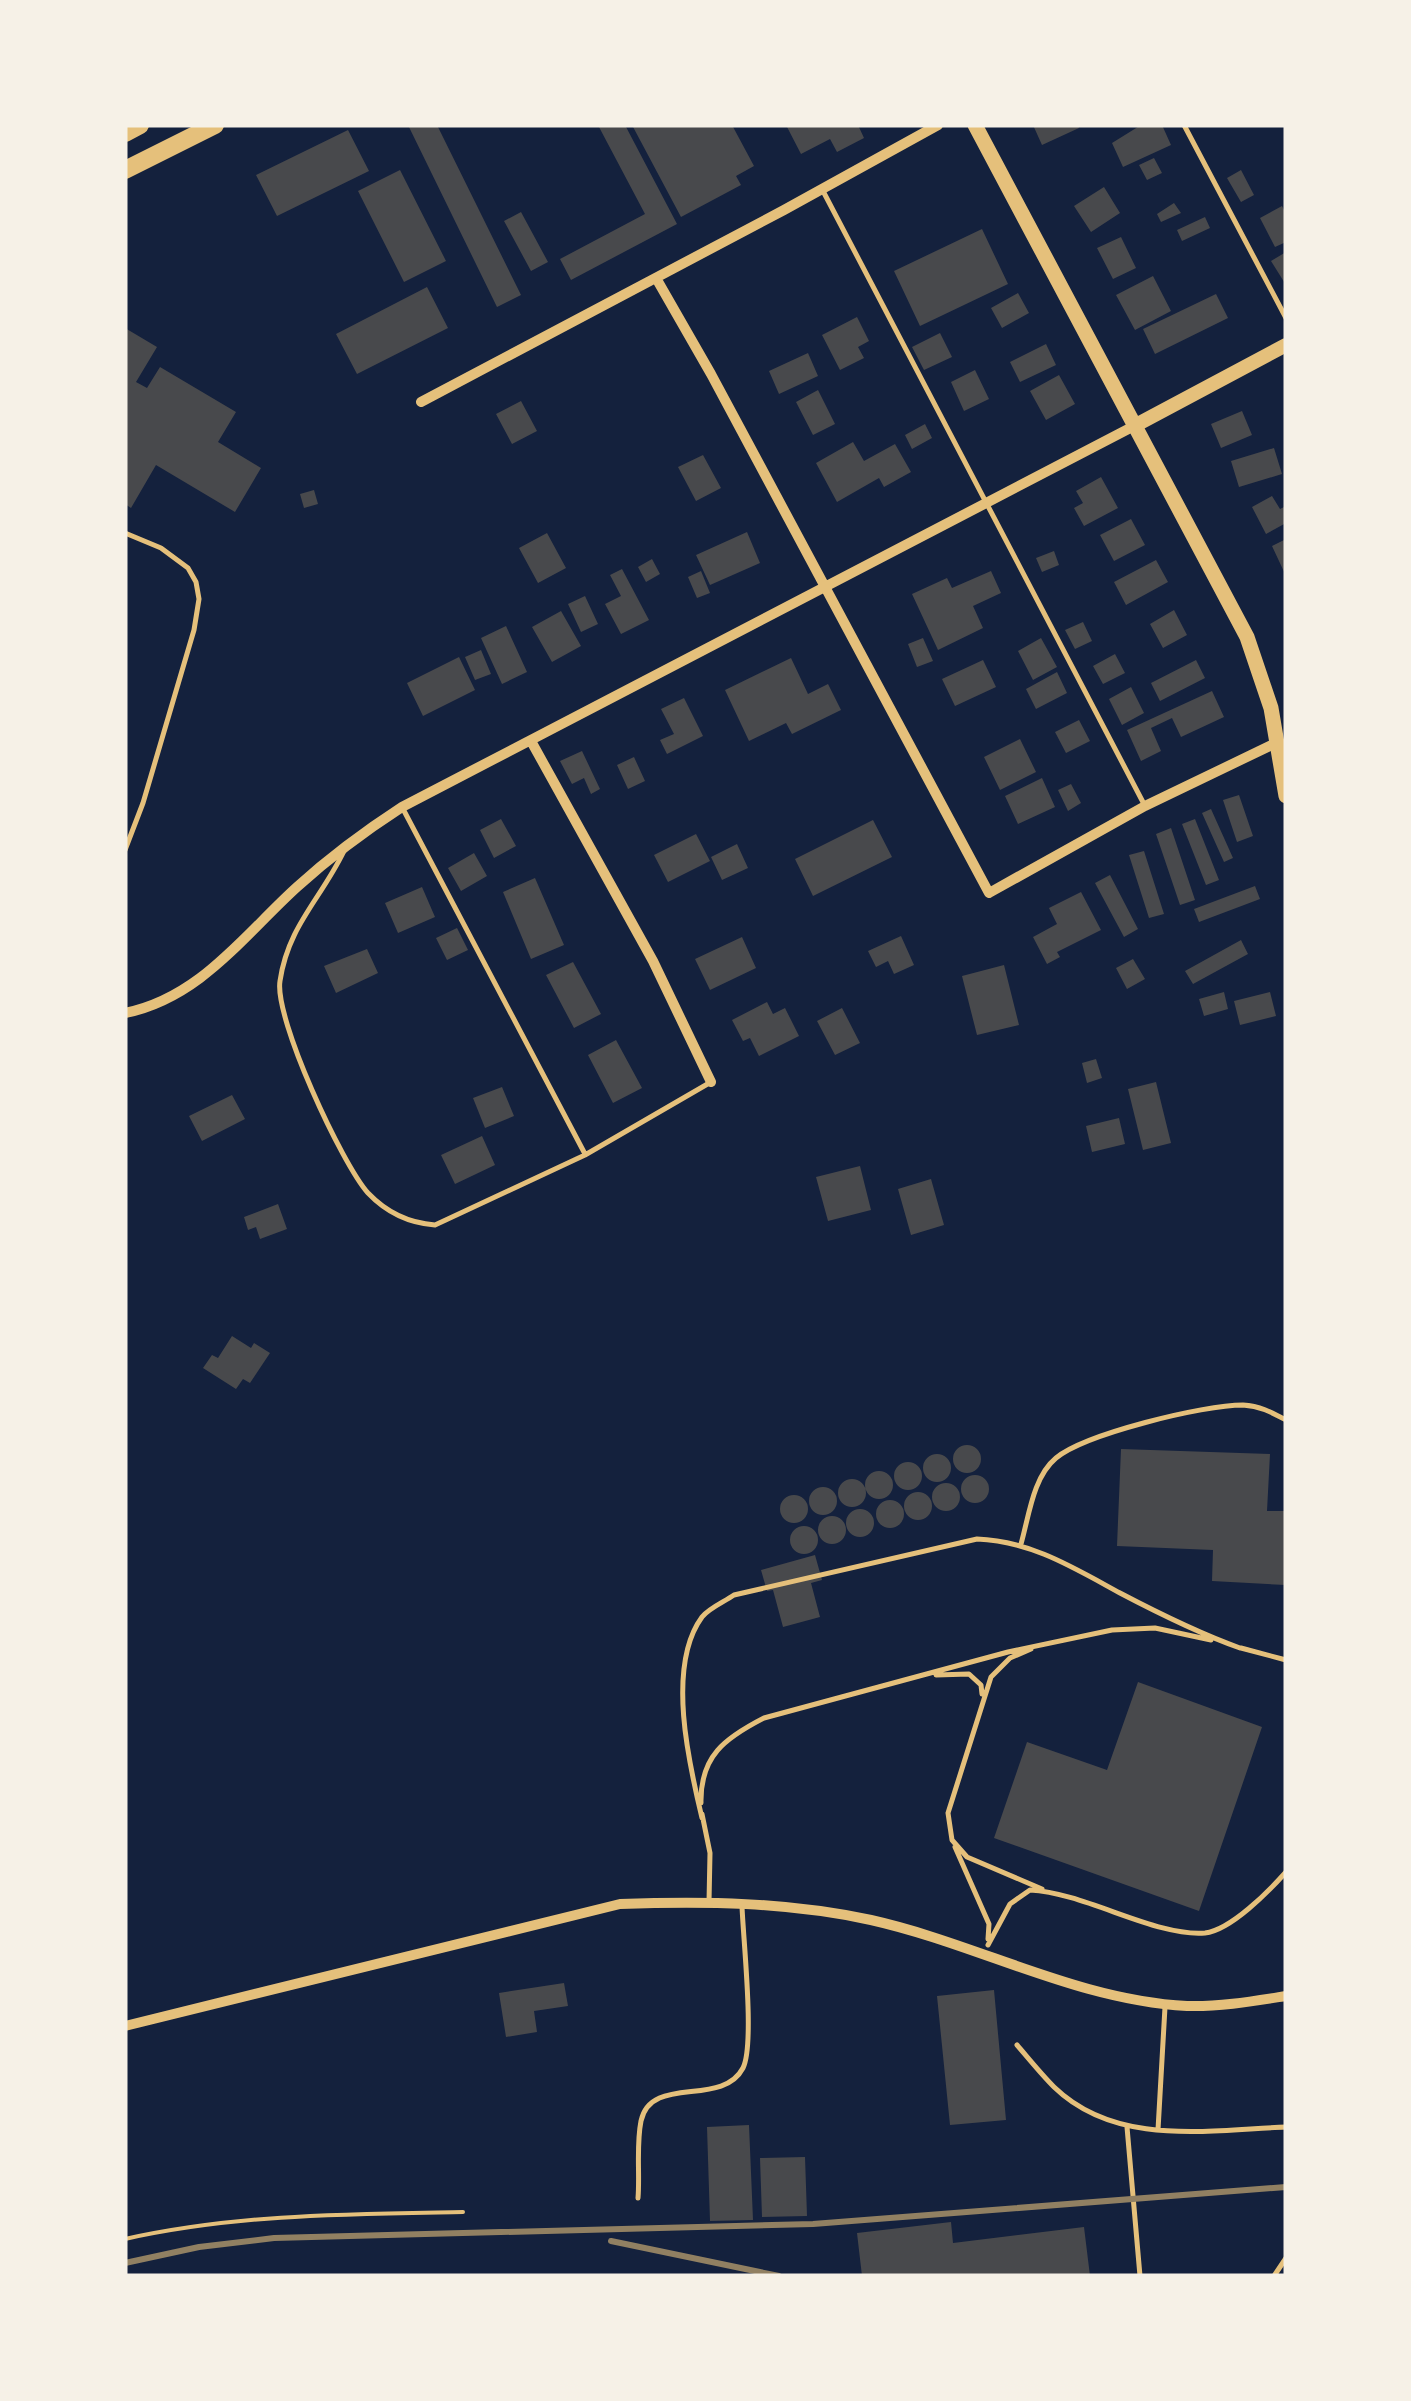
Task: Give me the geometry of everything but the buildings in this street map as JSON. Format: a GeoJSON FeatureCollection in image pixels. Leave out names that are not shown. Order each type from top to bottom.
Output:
{"type":"FeatureCollection","features":[{"type":"Feature","properties":{"kind":"highway"},"geometry":{"type":"LineString","coordinates":[[125,133],[140,125]]}},
{"type":"Feature","properties":{"kind":"highway"},"geometry":{"type":"LineString","coordinates":[[125,170],[215,125]]}},
{"type":"Feature","properties":{"kind":"main road"},"geometry":{"type":"LineString","coordinates":[[975,125],[1246,637],[1260,672],[1278,742],[1286,796]]}},
{"type":"Feature","properties":{"kind":"street"},"geometry":{"type":"LineString","coordinates":[[420,402],[938,125]]}},
{"type":"Feature","properties":{"kind":"street"},"geometry":{"type":"LineString","coordinates":[[656,278],[989,893],[1145,806],[1278,742]]}},
{"type":"Feature","properties":{"kind":"street"},"geometry":{"type":"LineString","coordinates":[[125,1014],[161,1002],[215,968],[294,889],[348,844],[402,807],[1286,345]]}},
{"type":"Feature","properties":{"kind":"street"},"geometry":{"type":"LineString","coordinates":[[530,741],[654,961],[711,1082]]}},
{"type":"Feature","properties":{"kind":"street"},"geometry":{"type":"LineString","coordinates":[[125,2026],[620,1904],[794,1905],[987,1950],[1061,1983],[1129,2000],[1190,2006],[1286,1996]]}},
{"type":"Feature","properties":{"kind":"lane"},"geometry":{"type":"LineString","coordinates":[[1184,125],[1286,318]]}},
{"type":"Feature","properties":{"kind":"lane"},"geometry":{"type":"LineString","coordinates":[[822,188],[1145,806]]}},
{"type":"Feature","properties":{"kind":"lane"},"geometry":{"type":"LineString","coordinates":[[125,533],[160,548],[188,568],[196,582],[198,599],[189,647],[143,803],[125,850]]}},
{"type":"Feature","properties":{"kind":"lane"},"geometry":{"type":"LineString","coordinates":[[402,807],[585,1154]]}},
{"type":"Feature","properties":{"kind":"lane"},"geometry":{"type":"LineString","coordinates":[[348,844],[333,875],[290,938],[278,986],[289,1030],[331,1132],[368,1192],[408,1224],[435,1225],[585,1154],[711,1082]]}},
{"type":"Feature","properties":{"kind":"lane"},"geometry":{"type":"LineString","coordinates":[[1021,1544],[1041,1476],[1055,1458],[1074,1447],[1127,1428],[1241,1405],[1266,1408],[1286,1420]]}},
{"type":"Feature","properties":{"kind":"lane"},"geometry":{"type":"LineString","coordinates":[[709,1902],[710,1852],[694,1782],[682,1681],[688,1650],[703,1614],[734,1596],[977,1539],[1021,1544],[1195,1632],[1240,1648]]}},
{"type":"Feature","properties":{"kind":"lane"},"geometry":{"type":"LineString","coordinates":[[702,1818],[701,1788],[709,1760],[731,1735],[764,1718],[1048,1642],[1112,1630],[1155,1628],[1286,1660]]}},
{"type":"Feature","properties":{"kind":"lane"},"geometry":{"type":"LineString","coordinates":[[987,1950],[989,1924],[952,1840],[948,1812],[990,1676],[1010,1658],[1048,1642]]}},
{"type":"Feature","properties":{"kind":"lane"},"geometry":{"type":"LineString","coordinates":[[908,1680],[969,1674],[981,1685],[982,1697]]}},
{"type":"Feature","properties":{"kind":"lane"},"geometry":{"type":"LineString","coordinates":[[952,1840],[967,1857],[1049,1891],[1173,1929],[1208,1933],[1236,1918],[1286,1872]]}},
{"type":"Feature","properties":{"kind":"lane"},"geometry":{"type":"LineString","coordinates":[[987,1950],[1018,1895],[1030,1890],[1049,1891]]}},
{"type":"Feature","properties":{"kind":"lane"},"geometry":{"type":"LineString","coordinates":[[638,2198],[642,2119],[648,2106],[662,2096],[711,2090],[732,2082],[744,2066],[748,2042],[742,1903]]}},
{"type":"Feature","properties":{"kind":"lane"},"geometry":{"type":"LineString","coordinates":[[1158,2130],[1165,2004]]}},
{"type":"Feature","properties":{"kind":"lane"},"geometry":{"type":"LineString","coordinates":[[1017,2045],[1056,2089],[1094,2115],[1127,2127],[1216,2132],[1286,2127]]}},
{"type":"Feature","properties":{"kind":"lane"},"geometry":{"type":"LineString","coordinates":[[1127,2127],[1140,2276]]}},
{"type":"Feature","properties":{"kind":"lane"},"geometry":{"type":"LineString","coordinates":[[1274,2276],[1286,2258]]}},
{"type":"Feature","properties":{"kind":"path"},"geometry":{"type":"LineString","coordinates":[[125,2239],[277,2216],[463,2212]]}},
{"type":"Feature","properties":{"kind":"railway"},"geometry":{"type":"LineString","coordinates":[[125,2263],[199,2247],[274,2238],[813,2224],[1286,2187]]}},
{"type":"Feature","properties":{"kind":"railway"},"geometry":{"type":"LineString","coordinates":[[611,2241],[779,2276]]}}]}
